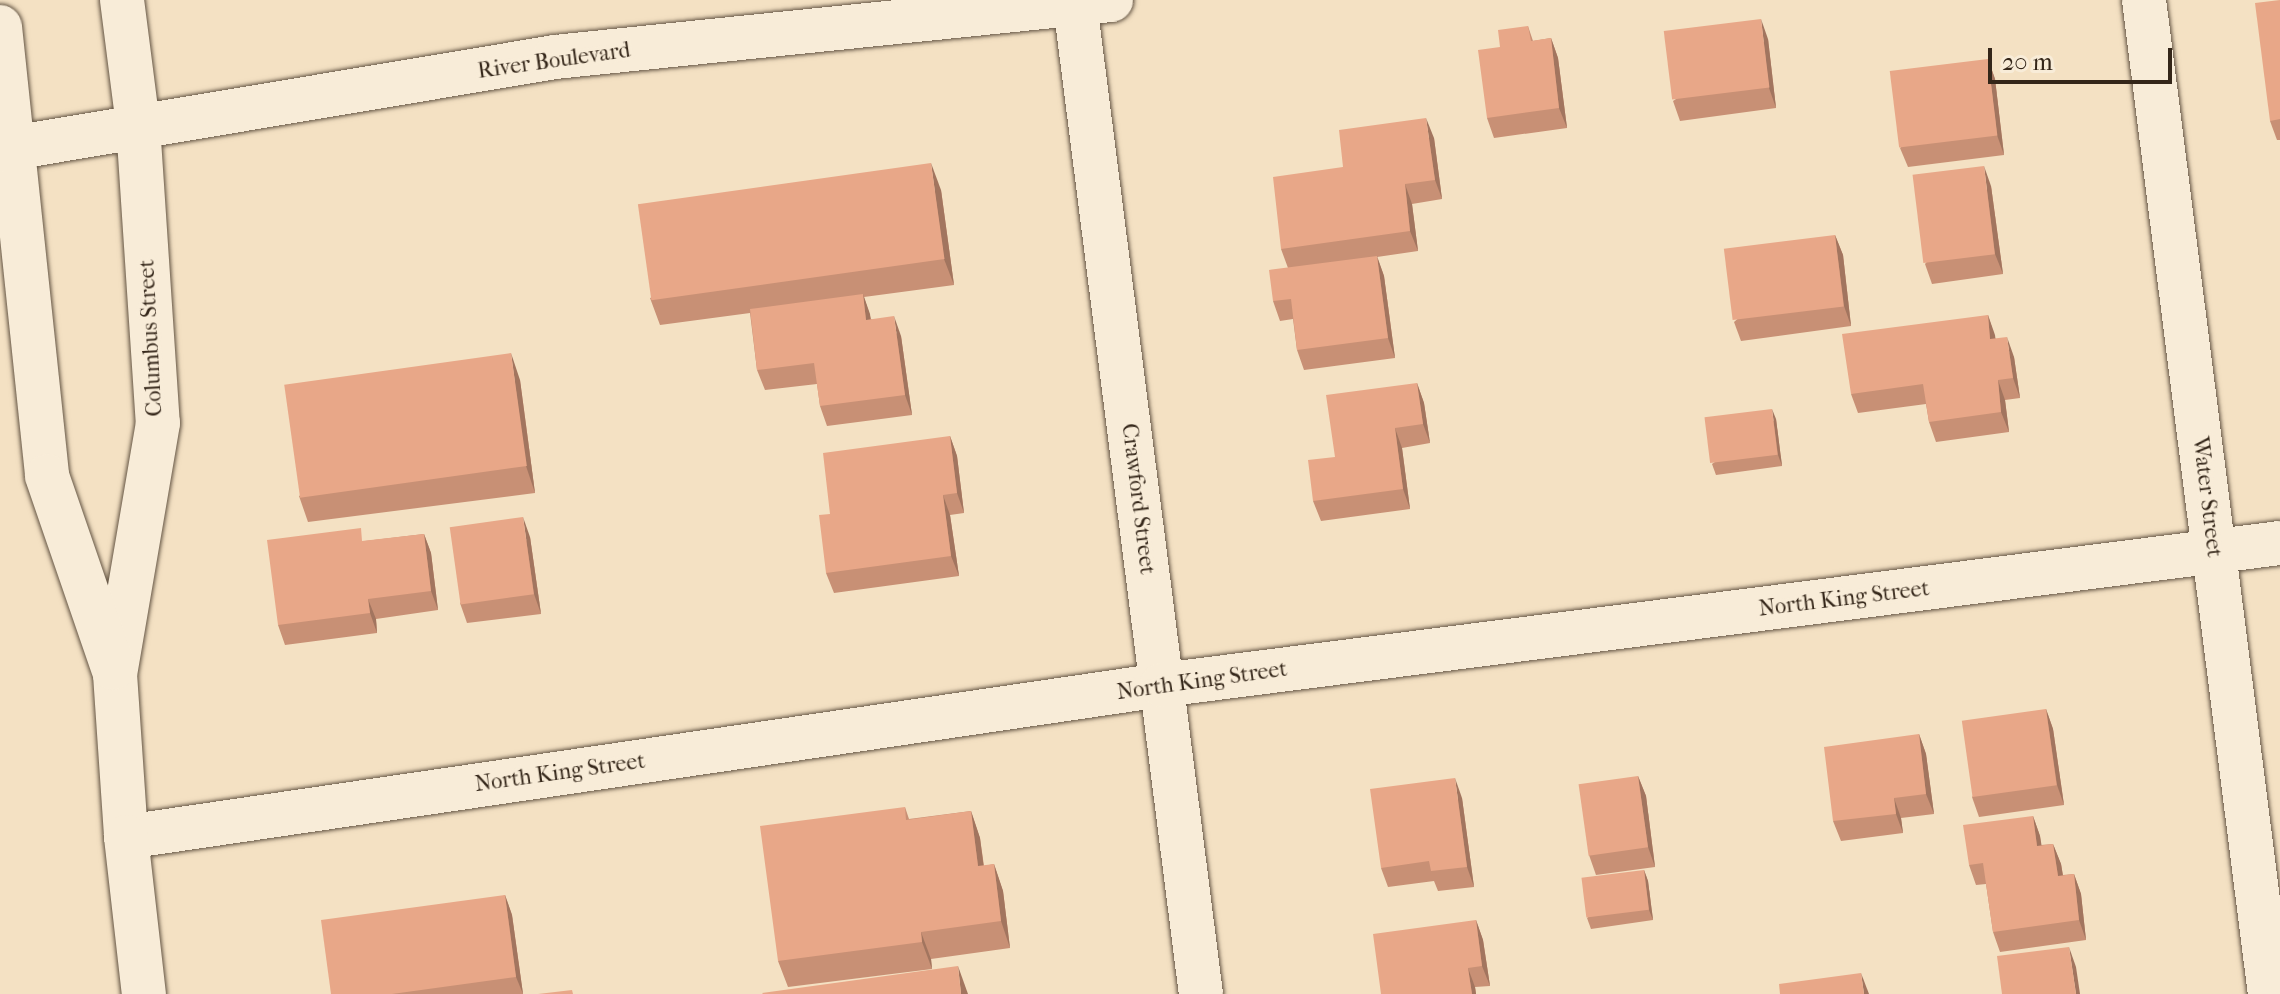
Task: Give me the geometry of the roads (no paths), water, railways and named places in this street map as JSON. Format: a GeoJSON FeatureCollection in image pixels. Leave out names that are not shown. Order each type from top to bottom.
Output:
{"type":"FeatureCollection","features":[{"type":"Feature","properties":{"kind":"street","name":"Columbus Street"},"geometry":{"type":"LineString","coordinates":[[122,0],[138,125],[158,423],[115,674],[126,837],[144,994]]}},
{"type":"Feature","properties":{"kind":"street","name":"Water Street"},"geometry":{"type":"LineString","coordinates":[[2144,0],[2270,994]]}},
{"type":"Feature","properties":{"kind":"street","name":"River Boulevard"},"geometry":{"type":"LineString","coordinates":[[7,149],[555,57],[1093,2]]}},
{"type":"Feature","properties":{"kind":"street","name":"Crawford Street"},"geometry":{"type":"LineString","coordinates":[[1093,2],[1162,685],[1201,994]]}},
{"type":"Feature","properties":{"kind":"street","name":"Columbus Street"},"geometry":{"type":"LineString","coordinates":[[0,27],[7,149],[47,476],[115,674]]}},
{"type":"Feature","properties":{"kind":"street","name":"North King Street"},"geometry":{"type":"LineString","coordinates":[[126,837],[1162,685],[2280,543]]}}]}
